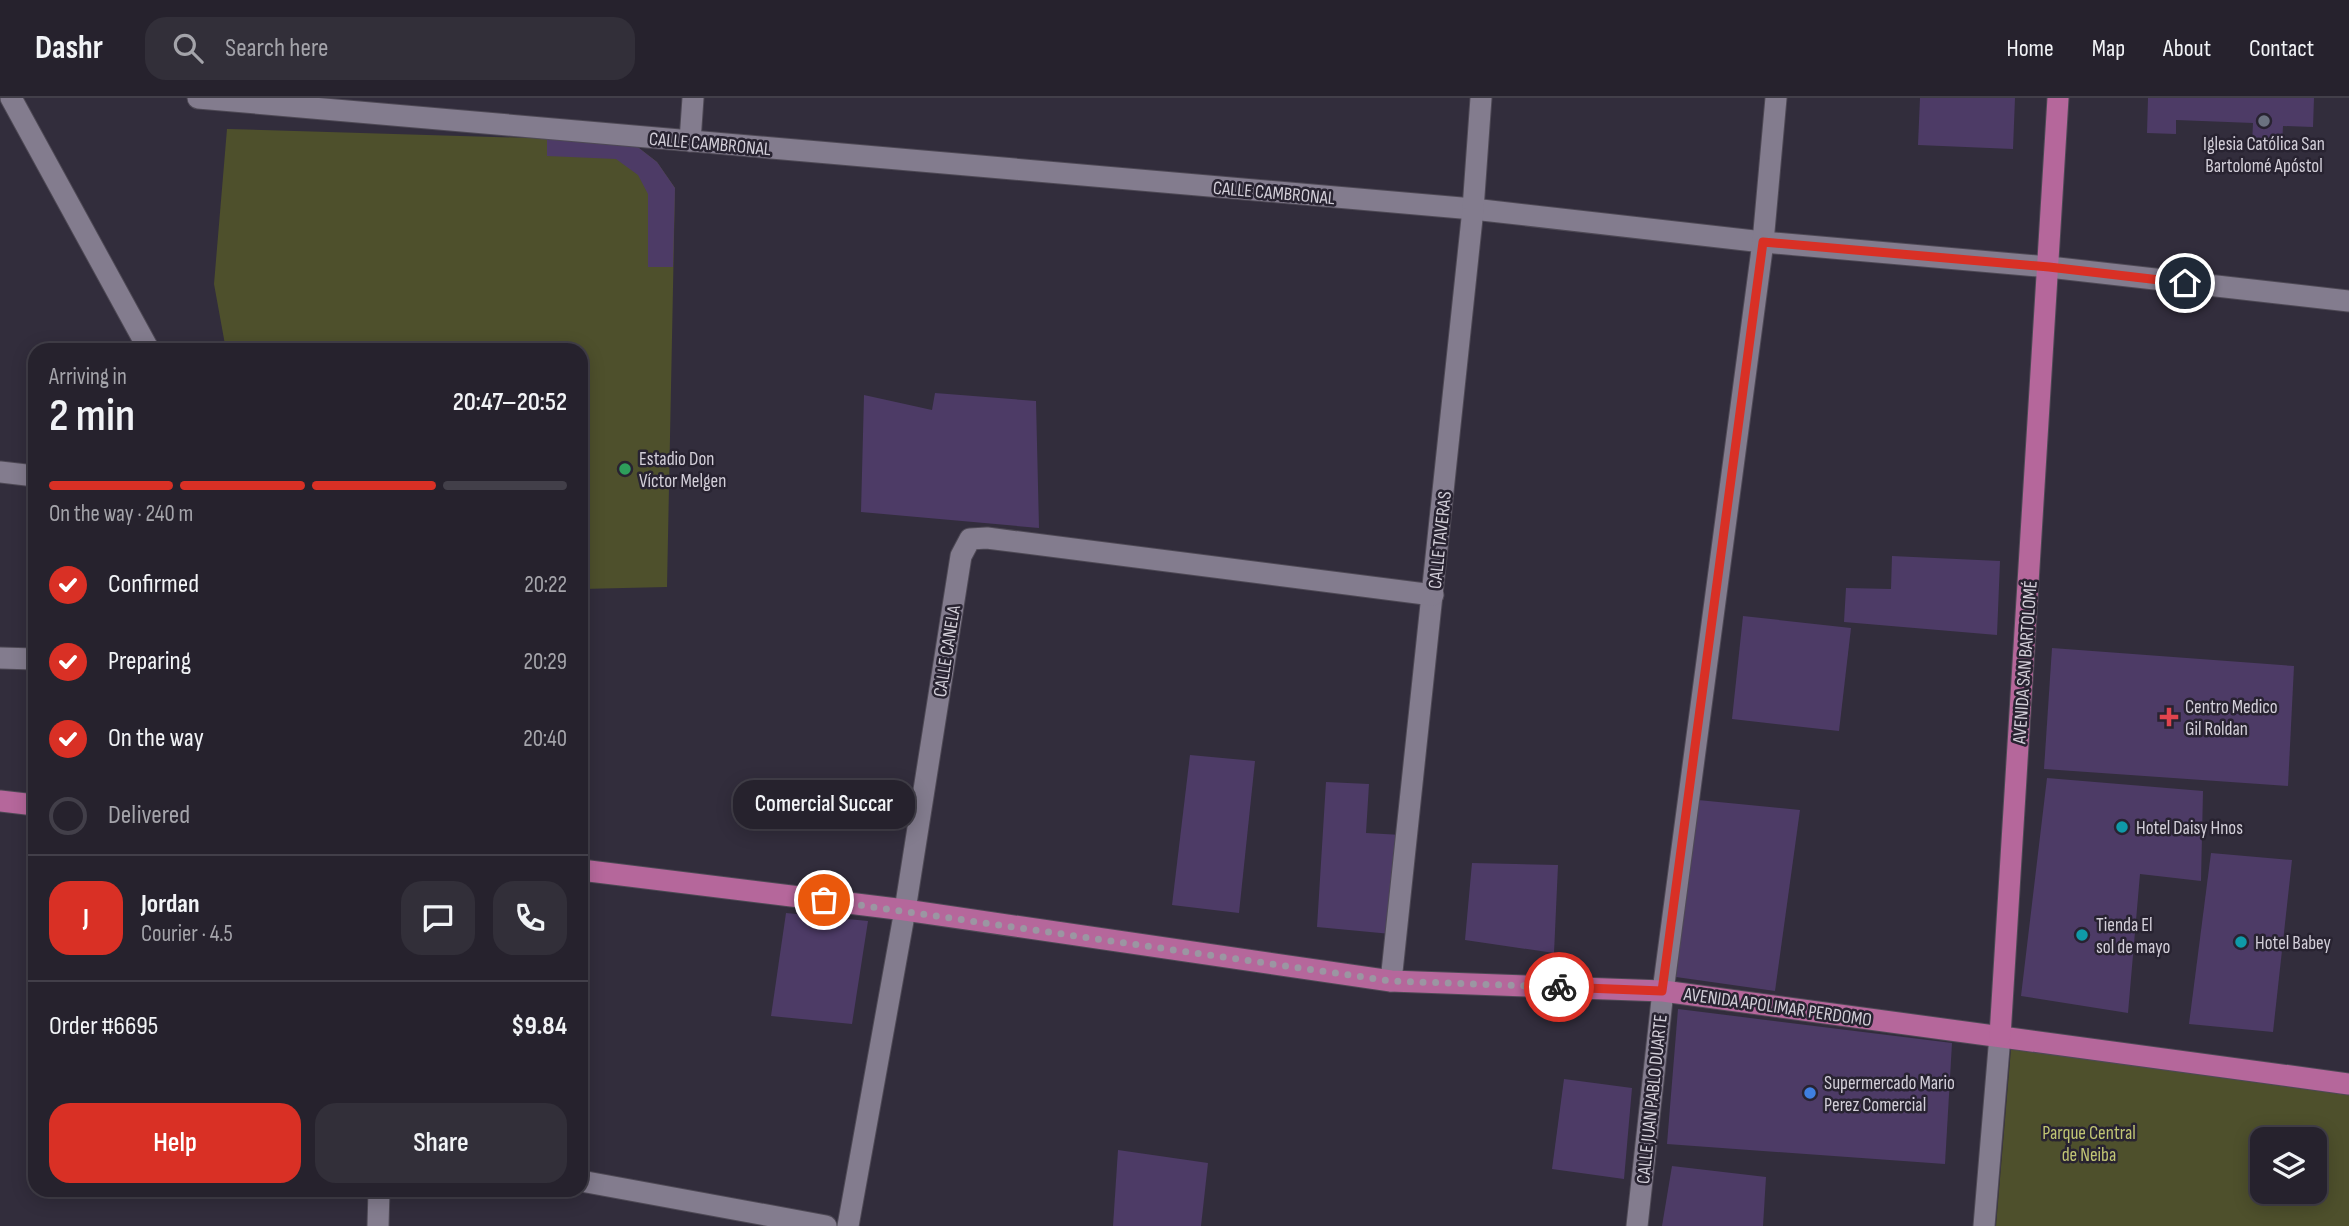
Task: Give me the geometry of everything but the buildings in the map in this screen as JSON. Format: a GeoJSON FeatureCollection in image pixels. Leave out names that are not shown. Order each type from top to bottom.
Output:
{"type":"FeatureCollection","features":[{"type":"Feature","properties":{"kind":"main road","name":"AVENIDA SAN BARTOLOMÉ"},"geometry":{"type":"LineString","coordinates":[[2000,1036],[2058,98]]}},
{"type":"Feature","properties":{"kind":"main road"},"geometry":{"type":"LineString","coordinates":[[0,801],[28,804]]}},
{"type":"Feature","properties":{"kind":"main road","name":"AVENIDA APOLIMAR PERDOMO"},"geometry":{"type":"LineString","coordinates":[[588,871],[905,910],[1391,981],[1662,991],[2349,1084]]}},
{"type":"Feature","properties":{"kind":"street"},"geometry":{"type":"LineString","coordinates":[[11,98],[145,343]]}},
{"type":"Feature","properties":{"kind":"street","name":"CALLE CAMBRONAL"},"geometry":{"type":"LineString","coordinates":[[198,98],[1473,209],[1763,242],[2049,267],[2349,301]]}},
{"type":"Feature","properties":{"kind":"street"},"geometry":{"type":"LineString","coordinates":[[690,141],[693,98]]}},
{"type":"Feature","properties":{"kind":"street","name":"CALLE TAVERAS"},"geometry":{"type":"LineString","coordinates":[[1391,981],[1473,209],[1481,98]]}},
{"type":"Feature","properties":{"kind":"street","name":"CALLE JUAN PABLO DUARTE"},"geometry":{"type":"LineString","coordinates":[[1637,1226],[1662,991],[1763,242],[1776,98]]}},
{"type":"Feature","properties":{"kind":"street"},"geometry":{"type":"LineString","coordinates":[[0,472],[28,475]]}},
{"type":"Feature","properties":{"kind":"street","name":"CALLE CANELA"},"geometry":{"type":"LineString","coordinates":[[848,1226],[905,910],[961,556],[970,539],[988,538],[1433,595]]}},
{"type":"Feature","properties":{"kind":"street"},"geometry":{"type":"LineString","coordinates":[[0,658],[28,659]]}},
{"type":"Feature","properties":{"kind":"street","name":"AVENIDA SAN BARTOLOMÉ"},"geometry":{"type":"LineString","coordinates":[[1984,1226],[2000,1036]]}},
{"type":"Feature","properties":{"kind":"street"},"geometry":{"type":"LineString","coordinates":[[588,1182],[826,1226]]}},
{"type":"Feature","properties":{"kind":"street"},"geometry":{"type":"LineString","coordinates":[[378,1226],[379,1197]]}},
{"type":"Feature","properties":{"kind":"green space","name":"Estadio Don Víctor Melgen"},"geometry":{"type":"Polygon","coordinates":[[[227,129],[630,141],[657,162],[675,188],[667,587],[588,589],[588,343],[225,343],[214,284],[227,129]]]}},
{"type":"Feature","properties":{"kind":"green space","name":"Parque Central de Neiba"},"geometry":{"type":"Polygon","coordinates":[[[2011,1049],[2349,1095],[2349,1226],[1996,1226],[2011,1049]]]}},
{"type":"Feature","properties":{"kind":"way so far"},"geometry":{"type":"LineString","coordinates":[[824,900],[1391,981],[1559,987]]}},
{"type":"Feature","properties":{"kind":"place","name":"Iglesia Católica San Bartolomé Apóstol"},"geometry":{"type":"Point","coordinates":[2264,121]}},
{"type":"Feature","properties":{"kind":"place","name":"Estadio Don Víctor Melgen"},"geometry":{"type":"Point","coordinates":[625,469]}},
{"type":"Feature","properties":{"kind":"place","name":"Centro Medico Gil Roldan"},"geometry":{"type":"Point","coordinates":[2169,717]}},
{"type":"Feature","properties":{"kind":"place","name":"Hotel Daisy Hnos"},"geometry":{"type":"Point","coordinates":[2122,827]}},
{"type":"Feature","properties":{"kind":"place","name":"Comercial Succar"},"geometry":{"type":"Point","coordinates":[824,900]}},
{"type":"Feature","properties":{"kind":"place","name":"Tienda El sol de mayo"},"geometry":{"type":"Point","coordinates":[2082,935]}},
{"type":"Feature","properties":{"kind":"place","name":"Hotel Babey"},"geometry":{"type":"Point","coordinates":[2241,942]}},
{"type":"Feature","properties":{"kind":"place","name":"Supermercado Mario Perez Comercial"},"geometry":{"type":"Point","coordinates":[1810,1093]}},
{"type":"Feature","properties":{"kind":"route"},"geometry":{"type":"LineString","coordinates":[[1559,987],[1662,991],[1763,242],[2049,267],[2185,283]]}}]}
